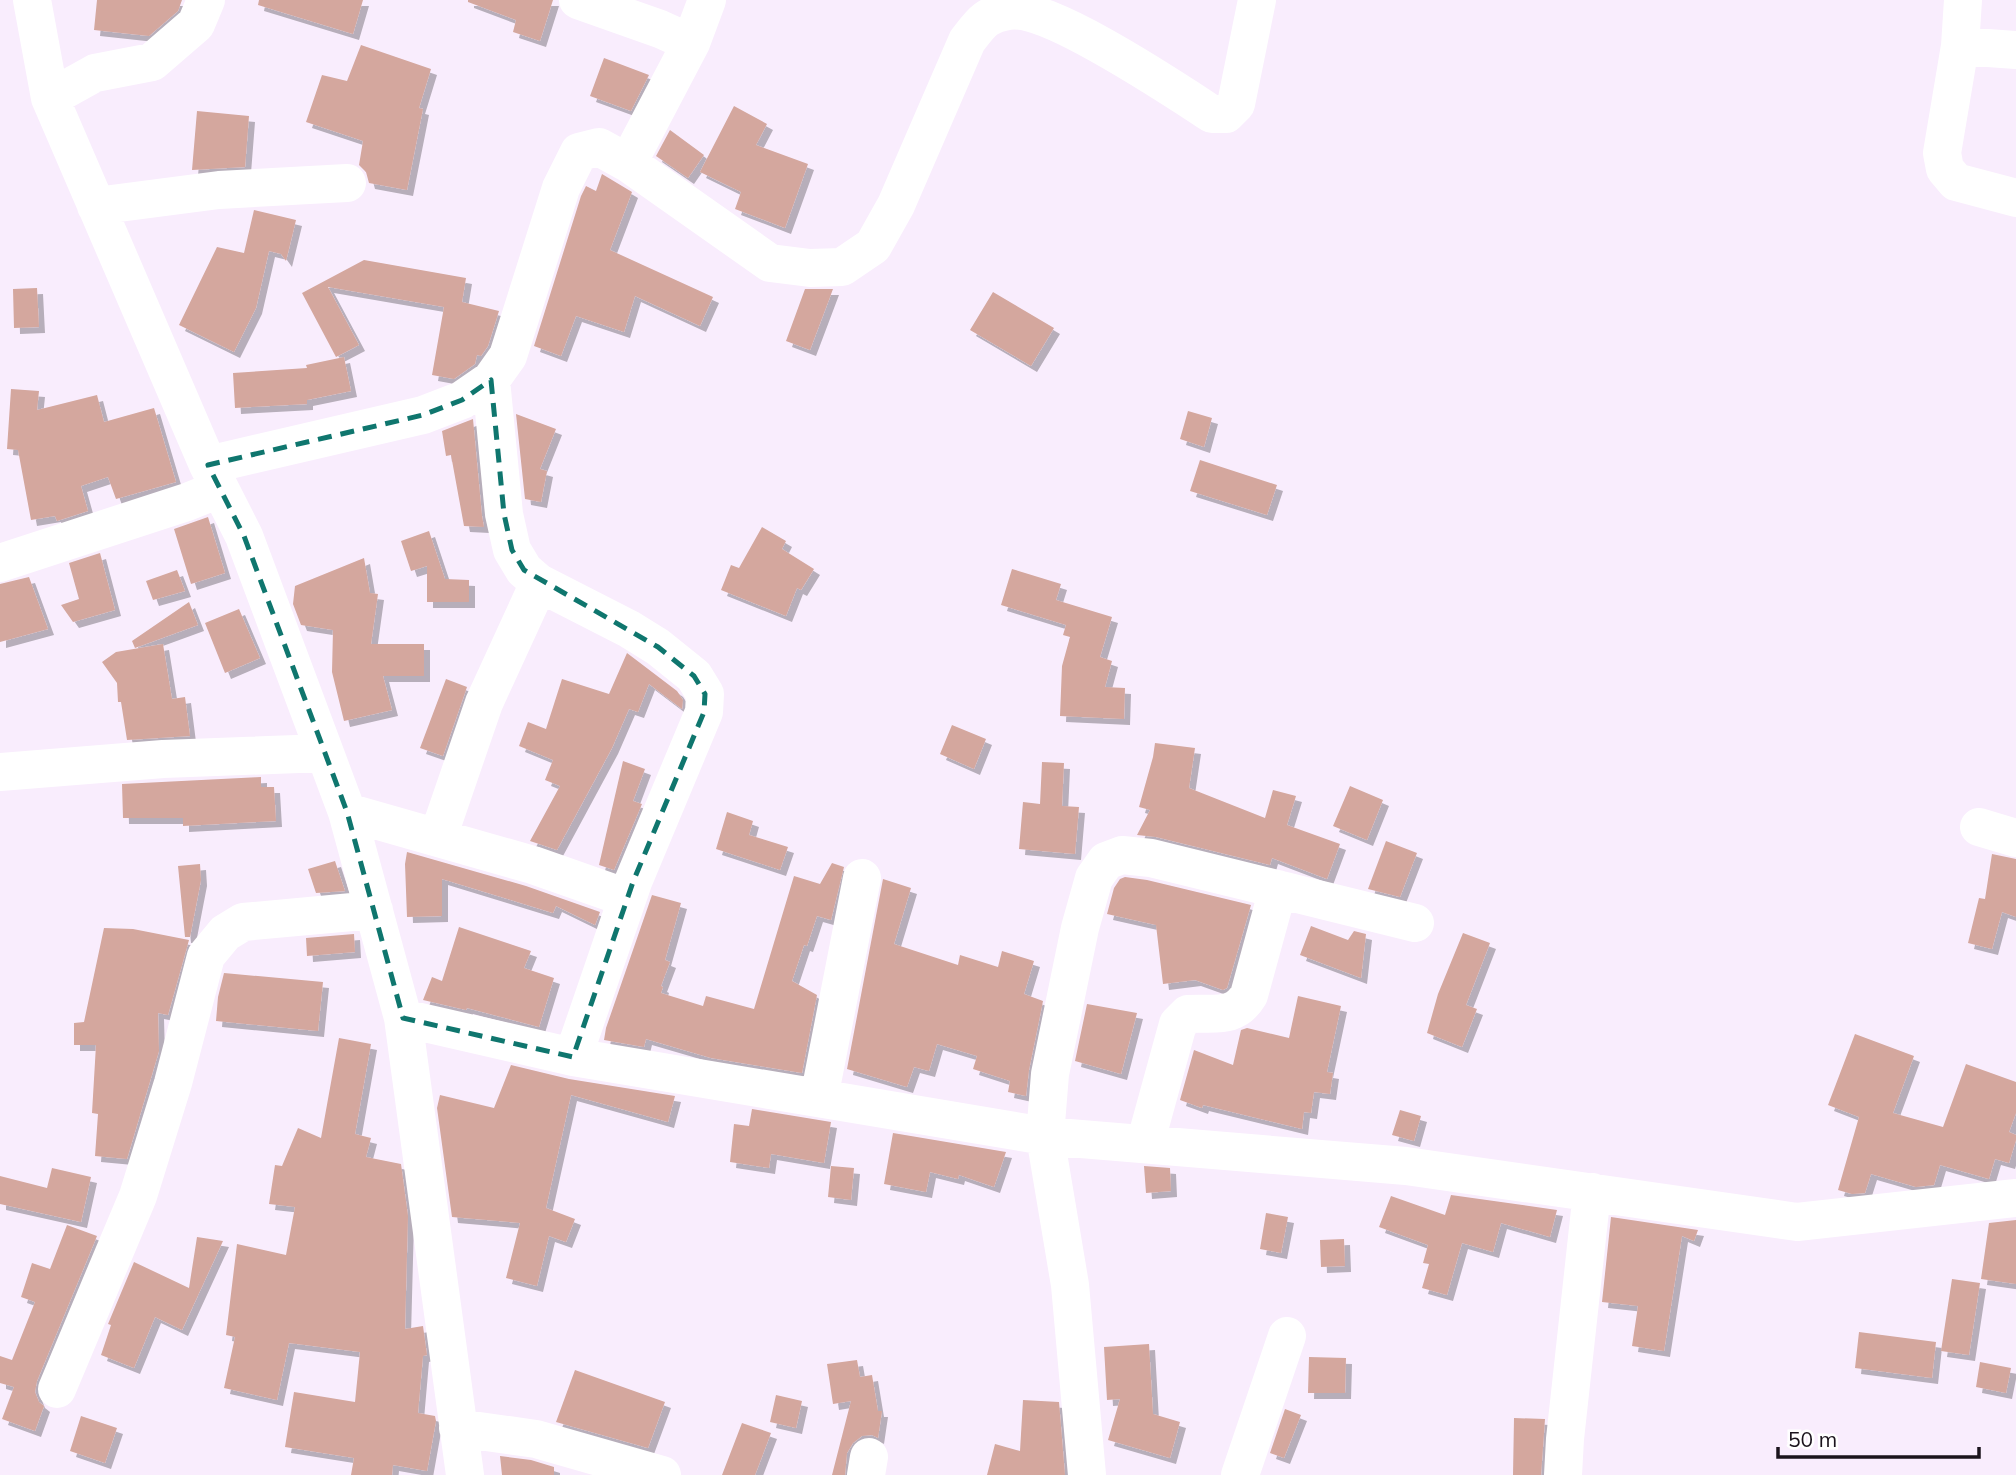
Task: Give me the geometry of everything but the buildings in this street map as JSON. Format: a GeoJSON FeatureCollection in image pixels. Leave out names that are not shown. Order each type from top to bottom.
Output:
{"type":"FeatureCollection","features":[{"type":"Feature","properties":{"kind":"street"},"geometry":{"type":"LineString","coordinates":[[32,0],[50,98],[214,477],[244,536],[347,812],[403,1018],[465,1475]]}},
{"type":"Feature","properties":{"kind":"street"},"geometry":{"type":"LineString","coordinates":[[50,98],[96,73],[152,62],[196,24],[206,0]]}},
{"type":"Feature","properties":{"kind":"street"},"geometry":{"type":"LineString","coordinates":[[578,0],[691,43]]}},
{"type":"Feature","properties":{"kind":"street"},"geometry":{"type":"LineString","coordinates":[[628,163],[691,43],[707,0]]}},
{"type":"Feature","properties":{"kind":"street"},"geometry":{"type":"LineString","coordinates":[[0,563],[187,502],[214,477],[423,415],[462,400],[491,380],[508,356],[561,188],[579,152],[599,147],[628,163],[770,264],[810,268],[842,267],[873,246],[896,205],[967,41],[985,17],[1012,10],[1043,18],[1106,47],[1212,114],[1226,114],[1236,104],[1257,0]]}},
{"type":"Feature","properties":{"kind":"street"},"geometry":{"type":"LineString","coordinates":[[1963,0],[1960,46],[1942,153],[1945,169],[1956,182],[2016,198]]}},
{"type":"Feature","properties":{"kind":"street"},"geometry":{"type":"LineString","coordinates":[[1960,46],[2016,50]]}},
{"type":"Feature","properties":{"kind":"street"},"geometry":{"type":"LineString","coordinates":[[96,206],[219,190],[346,183]]}},
{"type":"Feature","properties":{"kind":"street"},"geometry":{"type":"LineString","coordinates":[[491,380],[504,514],[512,550],[524,570],[539,583],[629,629],[658,647],[694,676],[705,694],[704,712],[627,898],[573,1057]]}},
{"type":"Feature","properties":{"kind":"street"},"geometry":{"type":"LineString","coordinates":[[438,837],[484,703],[539,583]]}},
{"type":"Feature","properties":{"kind":"street"},"geometry":{"type":"LineString","coordinates":[[0,772],[163,759],[325,753]]}},
{"type":"Feature","properties":{"kind":"street"},"geometry":{"type":"LineString","coordinates":[[347,812],[533,866],[627,898]]}},
{"type":"Feature","properties":{"kind":"street"},"geometry":{"type":"LineString","coordinates":[[1979,827],[2016,838]]}},
{"type":"Feature","properties":{"kind":"street"},"geometry":{"type":"LineString","coordinates":[[1087,1475],[1070,1285],[1045,1136],[1050,1074],[1080,928],[1094,877],[1106,861],[1122,855],[1151,858],[1415,923]]}},
{"type":"Feature","properties":{"kind":"street"},"geometry":{"type":"LineString","coordinates":[[819,1098],[862,878]]}},
{"type":"Feature","properties":{"kind":"street"},"geometry":{"type":"LineString","coordinates":[[1145,1144],[1178,1024],[1188,1014],[1227,1013],[1241,1008],[1249,995],[1278,889]]}},
{"type":"Feature","properties":{"kind":"street"},"geometry":{"type":"LineString","coordinates":[[57,1389],[138,1196],[173,1083],[206,956],[225,933],[243,922],[374,910]]}},
{"type":"Feature","properties":{"kind":"street"},"geometry":{"type":"LineString","coordinates":[[403,1018],[573,1057],[1045,1136],[1406,1166],[1797,1222],[2016,1198]]}},
{"type":"Feature","properties":{"kind":"street"},"geometry":{"type":"LineString","coordinates":[[1563,1475],[1592,1192]]}},
{"type":"Feature","properties":{"kind":"street"},"geometry":{"type":"LineString","coordinates":[[1240,1475],[1287,1336]]}},
{"type":"Feature","properties":{"kind":"street"},"geometry":{"type":"LineString","coordinates":[[458,1427],[536,1439],[662,1475]]}},
{"type":"Feature","properties":{"kind":"highlighted area"},"geometry":{"type":"Polygon","coordinates":[[[491,380],[504,514],[512,550],[524,570],[658,647],[694,676],[705,694],[704,712],[633,882],[573,1057],[403,1018],[347,812],[244,536],[208,465],[423,415],[462,400],[491,380]]]}}]}
